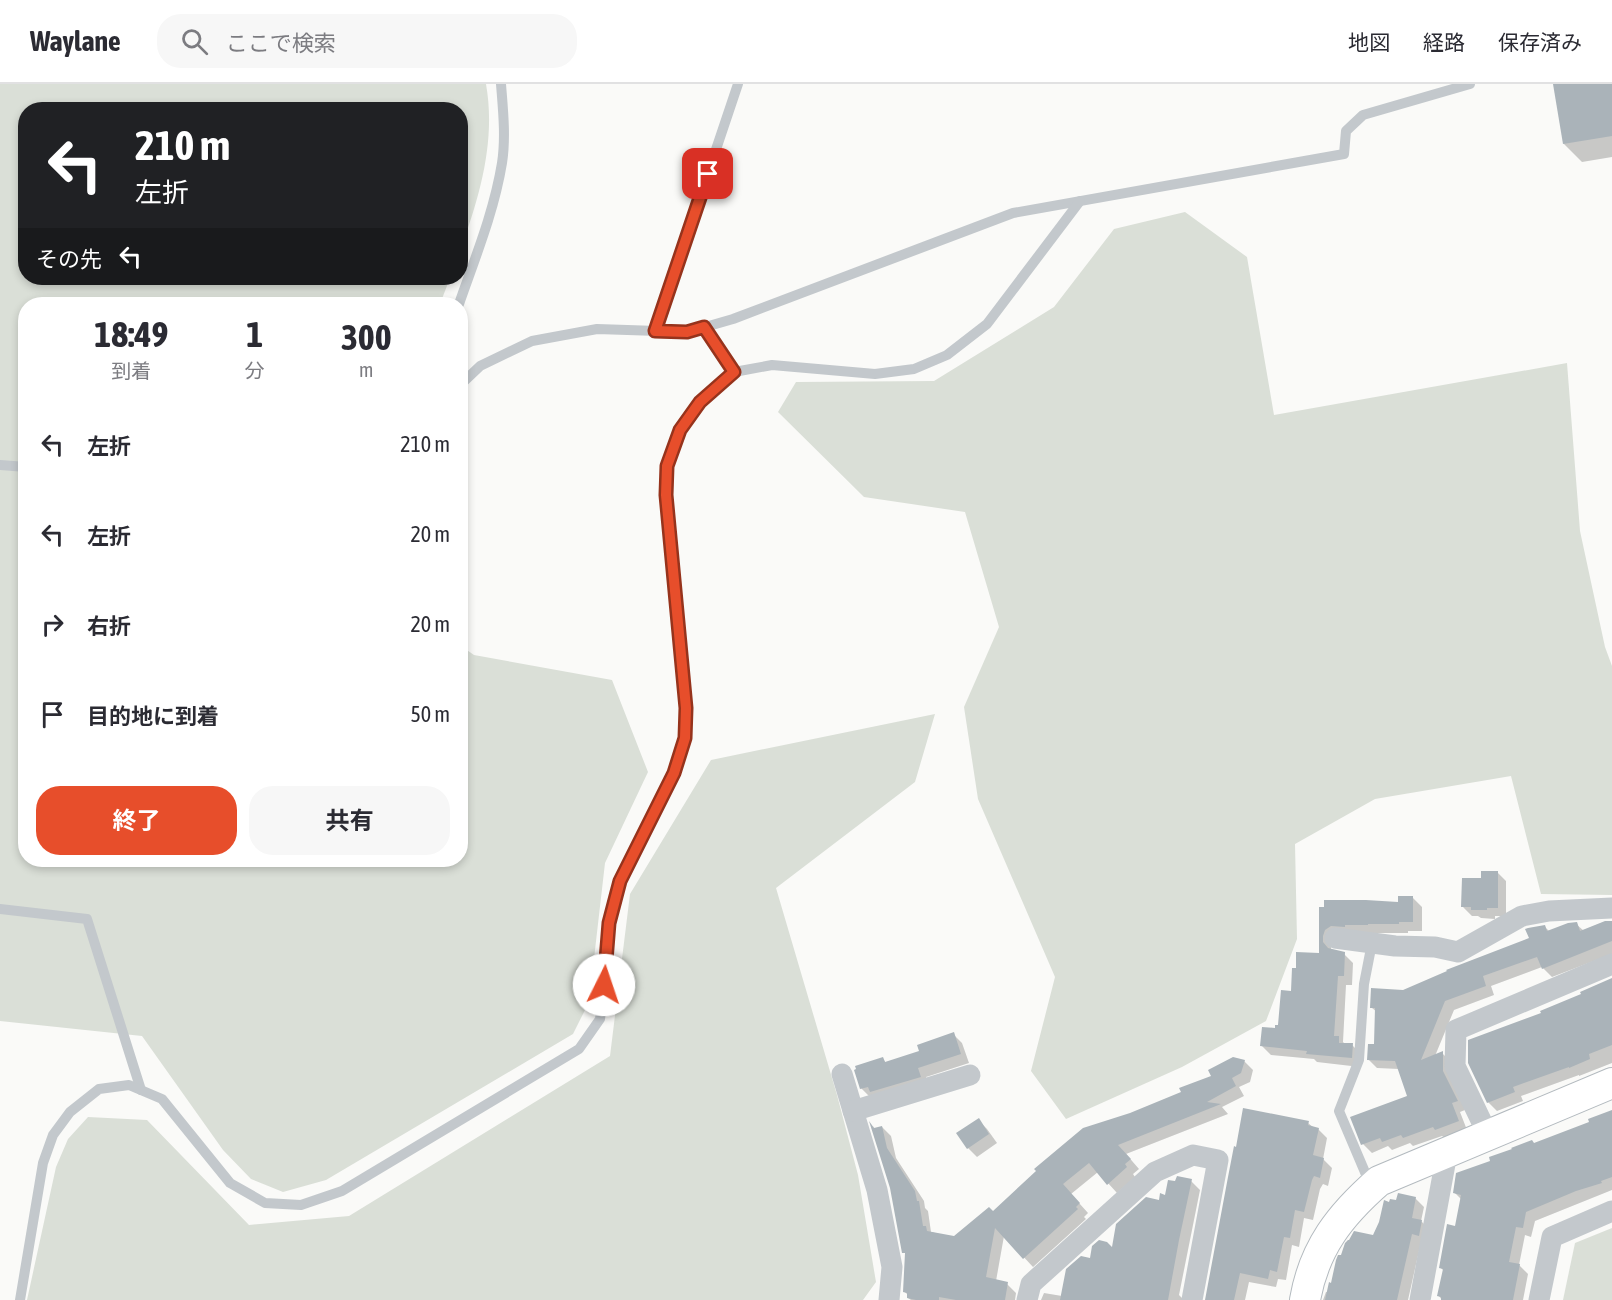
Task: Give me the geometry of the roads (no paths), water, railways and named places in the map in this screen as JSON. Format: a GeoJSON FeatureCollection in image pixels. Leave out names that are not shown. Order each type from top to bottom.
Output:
{"type":"FeatureCollection","features":[{"type":"Feature","properties":{"kind":"street"},"geometry":{"type":"LineString","coordinates":[[1335,938],[1395,946],[1435,946],[1458,952],[1522,916],[1549,911],[1612,908]]}},
{"type":"Feature","properties":{"kind":"street"},"geometry":{"type":"LineString","coordinates":[[1488,1135],[1455,1066],[1456,1030],[1612,964]]}},
{"type":"Feature","properties":{"kind":"street"},"geometry":{"type":"LineString","coordinates":[[842,1074],[877,1190],[892,1267],[889,1300]]}},
{"type":"Feature","properties":{"kind":"street"},"geometry":{"type":"LineString","coordinates":[[853,1111],[970,1074]]}},
{"type":"Feature","properties":{"kind":"street"},"geometry":{"type":"LineString","coordinates":[[1305,1300],[1316,1261],[1334,1228],[1354,1203],[1379,1181],[1612,1083]]}},
{"type":"Feature","properties":{"kind":"street"},"geometry":{"type":"LineString","coordinates":[[1420,1300],[1447,1152]]}},
{"type":"Feature","properties":{"kind":"street"},"geometry":{"type":"LineString","coordinates":[[1027,1300],[1031,1284],[1155,1172],[1192,1155],[1218,1160],[1192,1300]]}},
{"type":"Feature","properties":{"kind":"street"},"geometry":{"type":"LineString","coordinates":[[1539,1300],[1552,1237],[1612,1211]]}},
{"type":"Feature","properties":{"kind":"lane"},"geometry":{"type":"LineString","coordinates":[[468,278],[494,204],[502,161],[504,121],[501,84]]}},
{"type":"Feature","properties":{"kind":"lane"},"geometry":{"type":"LineString","coordinates":[[655,331],[738,84]]}},
{"type":"Feature","properties":{"kind":"lane"},"geometry":{"type":"LineString","coordinates":[[468,377],[480,366],[532,341],[597,329],[687,332],[733,319],[1013,213],[1344,154],[1346,131],[1363,115],[1470,84]]}},
{"type":"Feature","properties":{"kind":"lane"},"geometry":{"type":"LineString","coordinates":[[20,1300],[43,1163],[53,1135],[70,1112],[99,1089],[129,1085],[162,1099],[230,1183],[265,1203],[301,1205],[342,1191],[579,1049],[600,1019],[609,923],[620,881],[674,773],[685,738],[686,708],[666,495],[667,466],[680,430],[700,402],[734,372],[772,365],[875,374],[914,369],[946,355],[987,324],[1080,201]]}},
{"type":"Feature","properties":{"kind":"lane"},"geometry":{"type":"LineString","coordinates":[[704,327],[734,372]]}},
{"type":"Feature","properties":{"kind":"lane"},"geometry":{"type":"LineString","coordinates":[[0,465],[18,466]]}},
{"type":"Feature","properties":{"kind":"lane"},"geometry":{"type":"LineString","coordinates":[[0,909],[87,919],[141,1090]]}},
{"type":"Feature","properties":{"kind":"lane"},"geometry":{"type":"LineString","coordinates":[[1372,943],[1364,984],[1359,1060],[1339,1111],[1372,1187]]}}]}
